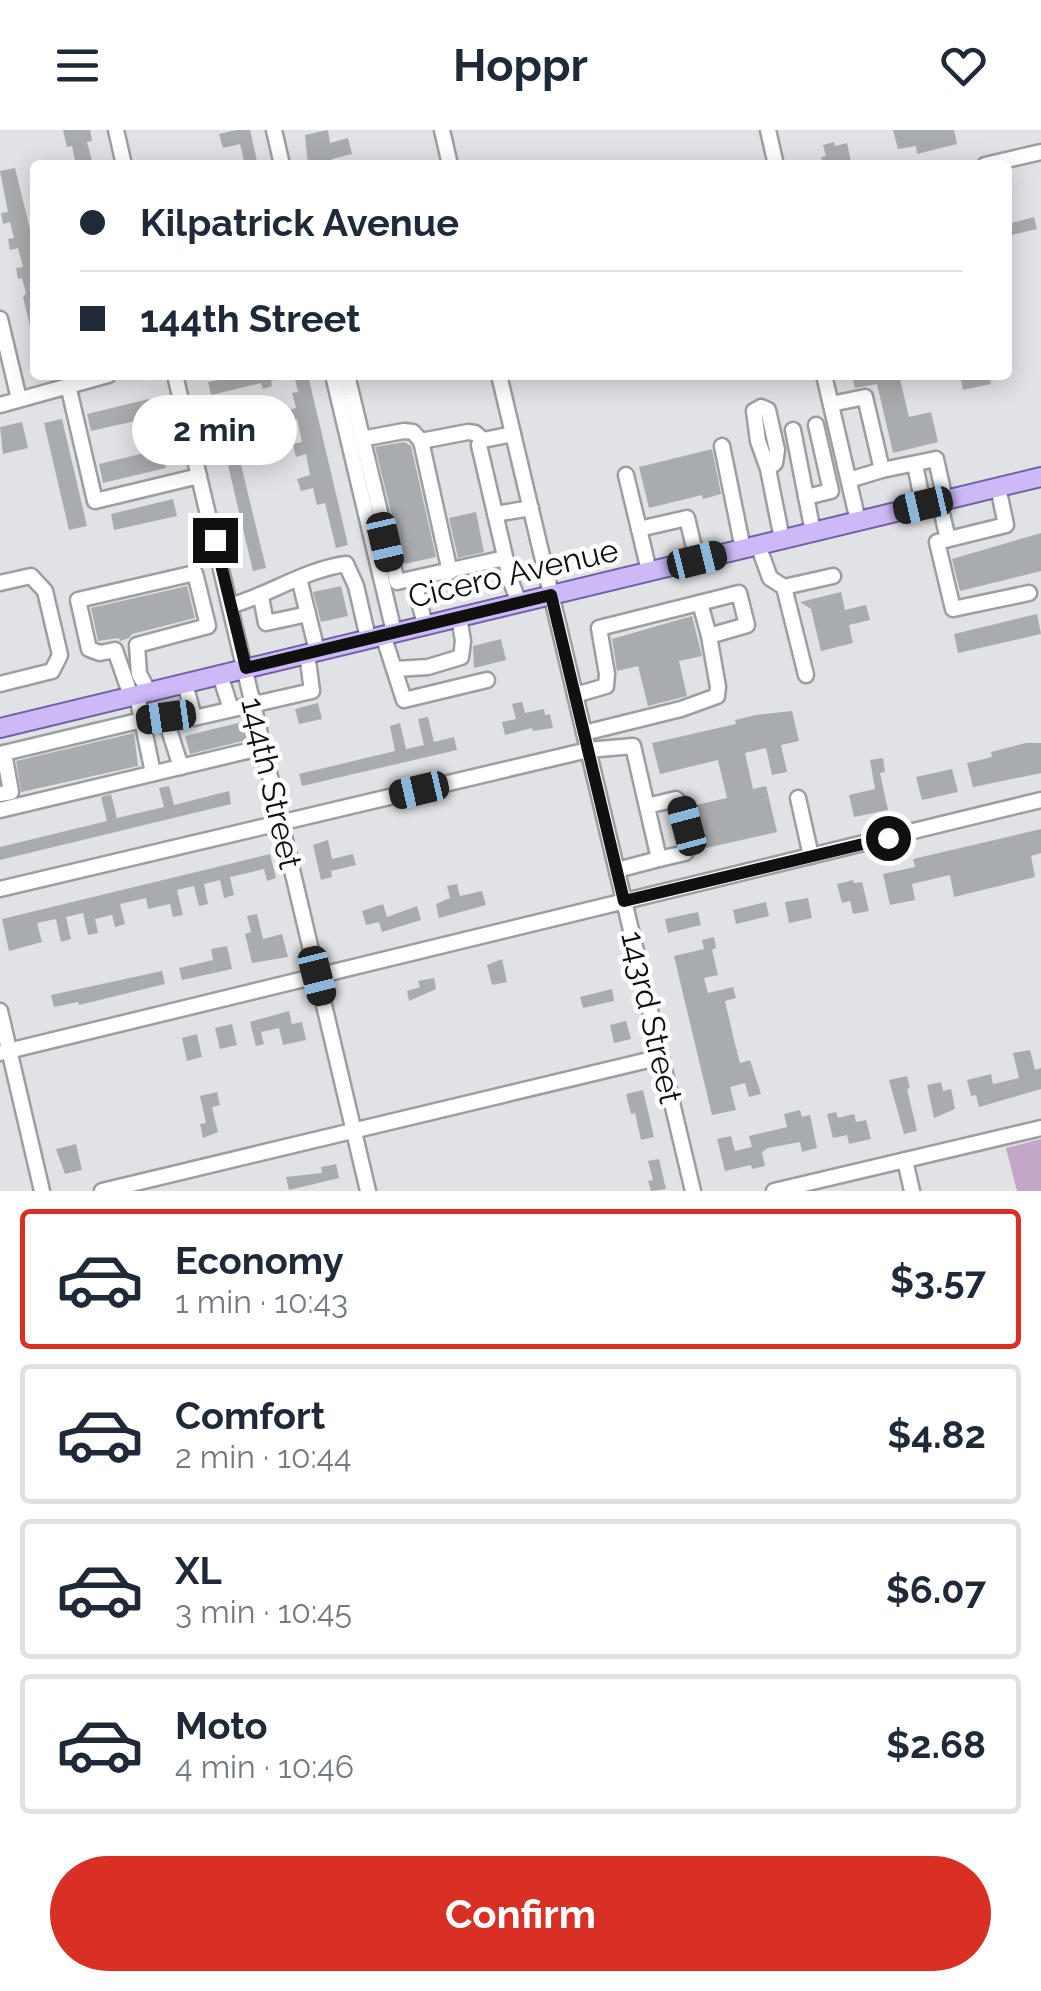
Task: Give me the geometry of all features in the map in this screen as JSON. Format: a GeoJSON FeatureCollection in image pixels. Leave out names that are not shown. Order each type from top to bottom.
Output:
{"type":"FeatureCollection","features":[{"type":"Feature","properties":{"kind":"main road","name":"Cicero Avenue"},"geometry":{"type":"LineString","coordinates":[[0,728],[1041,477]]}},
{"type":"Feature","properties":{"kind":"street"},"geometry":{"type":"LineString","coordinates":[[116,130],[123,160]]}},
{"type":"Feature","properties":{"kind":"street"},"geometry":{"type":"LineString","coordinates":[[274,130],[281,160]]}},
{"type":"Feature","properties":{"kind":"street"},"geometry":{"type":"LineString","coordinates":[[442,130],[449,160]]}},
{"type":"Feature","properties":{"kind":"street"},"geometry":{"type":"LineString","coordinates":[[768,130],[775,160]]}},
{"type":"Feature","properties":{"kind":"street"},"geometry":{"type":"LineString","coordinates":[[1007,160],[1041,152]]}},
{"type":"Feature","properties":{"kind":"street"},"geometry":{"type":"LineString","coordinates":[[0,319],[19,399]]}},
{"type":"Feature","properties":{"kind":"street"},"geometry":{"type":"LineString","coordinates":[[0,405],[88,380]]}},
{"type":"Feature","properties":{"kind":"street","name":"144th Street"},"geometry":{"type":"LineString","coordinates":[[176,380],[368,1191]]}},
{"type":"Feature","properties":{"kind":"street"},"geometry":{"type":"LineString","coordinates":[[333,380],[382,635]]}},
{"type":"Feature","properties":{"kind":"street"},"geometry":{"type":"LineString","coordinates":[[347,380],[393,576],[402,584],[505,558]]}},
{"type":"Feature","properties":{"kind":"street","name":"143rd Street"},"geometry":{"type":"LineString","coordinates":[[501,380],[694,1191]]}},
{"type":"Feature","properties":{"kind":"street"},"geometry":{"type":"LineString","coordinates":[[825,380],[858,521]]}},
{"type":"Feature","properties":{"kind":"street"},"geometry":{"type":"LineString","coordinates":[[68,385],[95,501],[199,476]]}},
{"type":"Feature","properties":{"kind":"street"},"geometry":{"type":"LineString","coordinates":[[831,404],[865,397],[882,470]]}},
{"type":"Feature","properties":{"kind":"street"},"geometry":{"type":"LineString","coordinates":[[813,532],[789,431],[835,420]]}},
{"type":"Feature","properties":{"kind":"street"},"geometry":{"type":"LineString","coordinates":[[806,497],[831,491],[816,425]]}},
{"type":"Feature","properties":{"kind":"street"},"geometry":{"type":"LineString","coordinates":[[362,439],[404,431],[413,432],[420,442],[450,572]]}},
{"type":"Feature","properties":{"kind":"street"},"geometry":{"type":"LineString","coordinates":[[420,442],[468,432],[483,440]]}},
{"type":"Feature","properties":{"kind":"street"},"geometry":{"type":"LineString","coordinates":[[513,434],[479,444],[519,602]]}},
{"type":"Feature","properties":{"kind":"street"},"geometry":{"type":"LineString","coordinates":[[722,446],[750,547],[770,578],[784,587],[806,675]]}},
{"type":"Feature","properties":{"kind":"street"},"geometry":{"type":"LineString","coordinates":[[848,480],[936,459],[936,502]]}},
{"type":"Feature","properties":{"kind":"street"},"geometry":{"type":"LineString","coordinates":[[914,464],[936,502],[948,539]]}},
{"type":"Feature","properties":{"kind":"street"},"geometry":{"type":"LineString","coordinates":[[768,469],[782,539]]}},
{"type":"Feature","properties":{"kind":"street"},"geometry":{"type":"LineString","coordinates":[[626,475],[649,571]]}},
{"type":"Feature","properties":{"kind":"street"},"geometry":{"type":"LineString","coordinates":[[998,487],[1006,525],[937,542],[953,609],[1029,593]]}},
{"type":"Feature","properties":{"kind":"street"},"geometry":{"type":"LineString","coordinates":[[495,514],[530,508]]}},
{"type":"Feature","properties":{"kind":"street"},"geometry":{"type":"LineString","coordinates":[[639,529],[687,518],[697,560]]}},
{"type":"Feature","properties":{"kind":"street"},"geometry":{"type":"LineString","coordinates":[[230,606],[261,597],[319,568],[346,564],[382,635],[404,700],[487,680]]}},
{"type":"Feature","properties":{"kind":"street"},"geometry":{"type":"LineString","coordinates":[[195,573],[208,626],[115,650],[100,653],[89,649],[78,600],[195,573]]}},
{"type":"Feature","properties":{"kind":"street"},"geometry":{"type":"LineString","coordinates":[[0,584],[31,576],[45,590],[60,655],[52,671],[0,684]]}},
{"type":"Feature","properties":{"kind":"street"},"geometry":{"type":"LineString","coordinates":[[784,587],[833,576]]}},
{"type":"Feature","properties":{"kind":"street"},"geometry":{"type":"LineString","coordinates":[[185,683],[194,718],[312,690],[308,614],[299,578]]}},
{"type":"Feature","properties":{"kind":"street"},"geometry":{"type":"LineString","coordinates":[[414,581],[425,625]]}},
{"type":"Feature","properties":{"kind":"street"},"geometry":{"type":"LineString","coordinates":[[575,696],[606,686],[608,674],[599,628],[739,593],[748,625],[709,636]]}},
{"type":"Feature","properties":{"kind":"street"},"geometry":{"type":"LineString","coordinates":[[261,597],[266,622],[308,614]]}},
{"type":"Feature","properties":{"kind":"street"},"geometry":{"type":"LineString","coordinates":[[584,732],[681,709],[717,696],[700,603]]}},
{"type":"Feature","properties":{"kind":"street"},"geometry":{"type":"LineString","coordinates":[[396,669],[428,667],[462,658],[459,616]]}},
{"type":"Feature","properties":{"kind":"street"},"geometry":{"type":"LineString","coordinates":[[136,645],[142,720],[153,774]]}},
{"type":"Feature","properties":{"kind":"street"},"geometry":{"type":"LineString","coordinates":[[115,650],[139,694]]}},
{"type":"Feature","properties":{"kind":"street"},"geometry":{"type":"LineString","coordinates":[[220,674],[232,710]]}},
{"type":"Feature","properties":{"kind":"street"},"geometry":{"type":"LineString","coordinates":[[0,794],[11,792],[3,759],[142,720],[166,717],[181,767]]}},
{"type":"Feature","properties":{"kind":"street"},"geometry":{"type":"LineString","coordinates":[[0,888],[588,750],[634,746],[659,859]]}},
{"type":"Feature","properties":{"kind":"street"},"geometry":{"type":"LineString","coordinates":[[0,810],[264,748]]}},
{"type":"Feature","properties":{"kind":"street"},"geometry":{"type":"LineString","coordinates":[[798,798],[811,856]]}},
{"type":"Feature","properties":{"kind":"street"},"geometry":{"type":"LineString","coordinates":[[617,870],[685,853],[690,845],[681,803],[676,800],[647,806]]}},
{"type":"Feature","properties":{"kind":"street"},"geometry":{"type":"LineString","coordinates":[[5,1052],[1041,800]]}},
{"type":"Feature","properties":{"kind":"street"},"geometry":{"type":"LineString","coordinates":[[0,1011],[5,1052],[42,1191]]}},
{"type":"Feature","properties":{"kind":"street"},"geometry":{"type":"LineString","coordinates":[[102,1191],[661,1056]]}},
{"type":"Feature","properties":{"kind":"street"},"geometry":{"type":"LineString","coordinates":[[774,1191],[1041,1128]]}},
{"type":"Feature","properties":{"kind":"street"},"geometry":{"type":"LineString","coordinates":[[905,1160],[912,1191]]}},
{"type":"Feature","properties":{"kind":"shaded area"},"geometry":{"type":"Polygon","coordinates":[[[1041,1139],[1041,1191],[1017,1191],[1006,1148],[1041,1139]]]}},
{"type":"Feature","properties":{"kind":"building"},"geometry":{"type":"Polygon","coordinates":[[[63,130],[90,130],[92,141],[87,142],[92,160],[75,160],[72,146],[67,147],[63,130]]]}},
{"type":"Feature","properties":{"kind":"building"},"geometry":{"type":"Polygon","coordinates":[[[250,130],[257,160],[244,160],[240,144],[223,148],[219,134],[250,130]]]}},
{"type":"Feature","properties":{"kind":"building"},"geometry":{"type":"Polygon","coordinates":[[[328,130],[330,143],[348,138],[352,154],[332,160],[308,160],[305,135],[328,130]]]}},
{"type":"Feature","properties":{"kind":"building"},"geometry":{"type":"Polygon","coordinates":[[[893,130],[954,130],[957,144],[917,154],[916,146],[898,149],[893,130]]]}},
{"type":"Feature","properties":{"kind":"building"},"geometry":{"type":"Polygon","coordinates":[[[847,143],[851,160],[822,160],[826,156],[823,145],[847,143]]]}},
{"type":"Feature","properties":{"kind":"building"},"geometry":{"type":"Polygon","coordinates":[[[15,168],[30,230],[30,327],[23,297],[26,293],[16,268],[23,267],[18,248],[10,250],[8,239],[14,238],[10,222],[3,224],[1,213],[8,212],[0,171],[15,168]]]}},
{"type":"Feature","properties":{"kind":"building"},"geometry":{"type":"Polygon","coordinates":[[[1034,217],[1037,229],[1012,235],[1012,223],[1034,217]]]}},
{"type":"Feature","properties":{"kind":"building"},"geometry":{"type":"Polygon","coordinates":[[[274,380],[272,386],[263,389],[261,383],[211,395],[208,382],[274,380]]]}},
{"type":"Feature","properties":{"kind":"building"},"geometry":{"type":"Polygon","coordinates":[[[295,380],[309,380],[348,545],[336,548],[325,503],[317,505],[313,488],[301,491],[297,479],[310,475],[306,454],[296,457],[293,444],[302,442],[297,419],[276,424],[273,414],[296,408],[292,393],[298,392],[295,380]]]}},
{"type":"Feature","properties":{"kind":"building"},"geometry":{"type":"Polygon","coordinates":[[[853,380],[900,380],[909,417],[931,412],[938,442],[893,453],[877,384],[855,388],[853,380]]]}},
{"type":"Feature","properties":{"kind":"building"},"geometry":{"type":"Polygon","coordinates":[[[961,380],[990,380],[991,384],[963,390],[961,380]]]}},
{"type":"Feature","properties":{"kind":"building"},"geometry":{"type":"Polygon","coordinates":[[[149,399],[153,417],[91,431],[87,414],[149,399]]]}},
{"type":"Feature","properties":{"kind":"building"},"geometry":{"type":"Polygon","coordinates":[[[227,407],[266,568],[253,571],[215,410],[227,407]]]}},
{"type":"Feature","properties":{"kind":"building"},"geometry":{"type":"Polygon","coordinates":[[[62,419],[87,526],[69,530],[44,423],[62,419]]]}},
{"type":"Feature","properties":{"kind":"building"},"geometry":{"type":"Polygon","coordinates":[[[22,422],[28,448],[3,454],[0,427],[22,422]]]}},
{"type":"Feature","properties":{"kind":"building"},"geometry":{"type":"Polygon","coordinates":[[[404,442],[411,446],[436,557],[404,564],[375,447],[404,442]]]}},
{"type":"Feature","properties":{"kind":"building"},"geometry":{"type":"Polygon","coordinates":[[[161,449],[166,468],[103,483],[99,464],[161,449]]]}},
{"type":"Feature","properties":{"kind":"building"},"geometry":{"type":"Polygon","coordinates":[[[712,449],[721,494],[649,508],[639,467],[712,449]]]}},
{"type":"Feature","properties":{"kind":"building"},"geometry":{"type":"Polygon","coordinates":[[[173,499],[177,516],[114,530],[111,514],[173,499]]]}},
{"type":"Feature","properties":{"kind":"building"},"geometry":{"type":"Polygon","coordinates":[[[476,512],[484,552],[458,558],[449,518],[476,512]]]}},
{"type":"Feature","properties":{"kind":"building"},"geometry":{"type":"Polygon","coordinates":[[[1041,533],[1041,571],[960,591],[952,559],[1041,533]]]}},
{"type":"Feature","properties":{"kind":"building"},"geometry":{"type":"Polygon","coordinates":[[[187,586],[195,618],[132,634],[120,641],[98,641],[91,608],[187,586]]]}},
{"type":"Feature","properties":{"kind":"building"},"geometry":{"type":"Polygon","coordinates":[[[341,586],[348,616],[321,622],[313,592],[341,586]]]}},
{"type":"Feature","properties":{"kind":"building"},"geometry":{"type":"Polygon","coordinates":[[[841,592],[845,610],[866,605],[870,620],[849,625],[853,643],[821,651],[811,609],[800,602],[841,592]]]}},
{"type":"Feature","properties":{"kind":"building"},"geometry":{"type":"Polygon","coordinates":[[[1037,614],[1041,634],[958,653],[954,634],[1037,614]]]}},
{"type":"Feature","properties":{"kind":"building"},"geometry":{"type":"Polygon","coordinates":[[[692,616],[702,656],[679,661],[687,696],[648,706],[638,666],[617,671],[612,639],[692,616]]]}},
{"type":"Feature","properties":{"kind":"building"},"geometry":{"type":"Polygon","coordinates":[[[501,639],[506,660],[474,668],[473,646],[501,639]]]}},
{"type":"Feature","properties":{"kind":"building"},"geometry":{"type":"Polygon","coordinates":[[[522,702],[525,713],[544,709],[545,715],[550,714],[553,728],[532,728],[505,735],[502,722],[516,719],[512,704],[522,702]]]}},
{"type":"Feature","properties":{"kind":"building"},"geometry":{"type":"Polygon","coordinates":[[[318,703],[322,719],[299,724],[295,709],[318,703]]]}},
{"type":"Feature","properties":{"kind":"building"},"geometry":{"type":"Polygon","coordinates":[[[792,711],[799,741],[781,745],[787,772],[772,775],[766,748],[745,753],[753,789],[766,786],[777,832],[706,848],[702,831],[699,832],[696,805],[727,798],[718,760],[660,774],[652,743],[736,724],[735,720],[756,715],[792,711]]]}},
{"type":"Feature","properties":{"kind":"building"},"geometry":{"type":"Polygon","coordinates":[[[428,717],[434,742],[454,737],[457,750],[302,786],[299,774],[395,751],[390,726],[400,723],[406,749],[424,745],[418,719],[428,717]]]}},
{"type":"Feature","properties":{"kind":"building"},"geometry":{"type":"Polygon","coordinates":[[[242,722],[247,740],[190,754],[185,736],[242,722]]]}},
{"type":"Feature","properties":{"kind":"building"},"geometry":{"type":"Polygon","coordinates":[[[134,733],[138,766],[21,792],[16,761],[134,733]]]}},
{"type":"Feature","properties":{"kind":"building"},"geometry":{"type":"Polygon","coordinates":[[[1026,743],[1041,743],[1041,773],[973,787],[967,763],[1026,743]]]}},
{"type":"Feature","properties":{"kind":"building"},"geometry":{"type":"Polygon","coordinates":[[[883,758],[885,772],[880,773],[888,810],[854,817],[849,795],[875,789],[870,760],[883,758]]]}},
{"type":"Feature","properties":{"kind":"building"},"geometry":{"type":"Polygon","coordinates":[[[952,769],[958,792],[922,800],[916,777],[952,769]]]}},
{"type":"Feature","properties":{"kind":"building"},"geometry":{"type":"Polygon","coordinates":[[[169,786],[174,805],[229,791],[231,804],[0,860],[0,847],[107,821],[101,797],[111,794],[117,818],[164,807],[159,788],[169,786]]]}},
{"type":"Feature","properties":{"kind":"building"},"geometry":{"type":"Polygon","coordinates":[[[1041,829],[1041,853],[1031,856],[1035,877],[954,897],[950,875],[912,884],[915,900],[890,905],[883,874],[915,867],[913,859],[1041,829]]]}},
{"type":"Feature","properties":{"kind":"building"},"geometry":{"type":"Polygon","coordinates":[[[328,840],[332,859],[353,854],[356,865],[331,871],[332,877],[321,880],[313,845],[328,840]]]}},
{"type":"Feature","properties":{"kind":"building"},"geometry":{"type":"Polygon","coordinates":[[[270,854],[276,878],[267,881],[264,869],[230,877],[234,895],[224,898],[220,880],[204,884],[208,904],[199,906],[194,886],[177,890],[183,915],[173,917],[170,904],[148,909],[146,898],[120,904],[125,924],[115,927],[112,915],[95,919],[98,933],[88,935],[83,913],[66,917],[71,939],[61,942],[56,919],[37,923],[42,942],[9,951],[2,919],[270,854]]]}},
{"type":"Feature","properties":{"kind":"building"},"geometry":{"type":"Polygon","coordinates":[[[862,882],[869,911],[853,914],[850,901],[842,903],[837,884],[862,882]]]}},
{"type":"Feature","properties":{"kind":"building"},"geometry":{"type":"Polygon","coordinates":[[[457,884],[460,896],[482,891],[486,905],[439,918],[436,904],[450,898],[447,886],[457,884]]]}},
{"type":"Feature","properties":{"kind":"building"},"geometry":{"type":"Polygon","coordinates":[[[808,898],[812,918],[789,923],[785,902],[808,898]]]}},
{"type":"Feature","properties":{"kind":"building"},"geometry":{"type":"Polygon","coordinates":[[[766,902],[769,916],[736,924],[733,910],[766,902]]]}},
{"type":"Feature","properties":{"kind":"building"},"geometry":{"type":"Polygon","coordinates":[[[383,904],[387,917],[417,906],[421,920],[382,932],[379,922],[366,925],[362,911],[383,904]]]}},
{"type":"Feature","properties":{"kind":"building"},"geometry":{"type":"Polygon","coordinates":[[[698,912],[701,925],[668,933],[665,919],[698,912]]]}},
{"type":"Feature","properties":{"kind":"building"},"geometry":{"type":"Polygon","coordinates":[[[257,914],[263,939],[282,934],[288,957],[252,963],[245,934],[251,932],[247,916],[257,914]]]}},
{"type":"Feature","properties":{"kind":"building"},"geometry":{"type":"Polygon","coordinates":[[[714,937],[716,948],[712,950],[718,975],[704,978],[708,993],[733,987],[736,998],[725,1001],[740,1063],[750,1060],[761,1094],[749,1097],[745,1083],[730,1087],[736,1110],[712,1115],[674,956],[704,949],[702,940],[714,937]]]}},
{"type":"Feature","properties":{"kind":"building"},"geometry":{"type":"Polygon","coordinates":[[[227,946],[232,969],[182,980],[179,968],[213,960],[211,949],[227,946]]]}},
{"type":"Feature","properties":{"kind":"building"},"geometry":{"type":"Polygon","coordinates":[[[502,959],[507,982],[492,985],[487,965],[502,959]]]}},
{"type":"Feature","properties":{"kind":"building"},"geometry":{"type":"Polygon","coordinates":[[[162,971],[165,984],[79,1005],[78,1002],[54,1007],[51,995],[162,971]]]}},
{"type":"Feature","properties":{"kind":"building"},"geometry":{"type":"Polygon","coordinates":[[[434,978],[436,989],[409,1001],[407,991],[420,987],[418,981],[434,978]]]}},
{"type":"Feature","properties":{"kind":"building"},"geometry":{"type":"Polygon","coordinates":[[[612,989],[614,1001],[583,1008],[580,997],[612,989]]]}},
{"type":"Feature","properties":{"kind":"building"},"geometry":{"type":"Polygon","coordinates":[[[289,1011],[292,1024],[302,1022],[306,1040],[283,1045],[279,1028],[261,1032],[264,1044],[256,1046],[250,1022],[289,1011]]]}},
{"type":"Feature","properties":{"kind":"building"},"geometry":{"type":"Polygon","coordinates":[[[626,1021],[631,1039],[614,1043],[610,1025],[626,1021]]]}},
{"type":"Feature","properties":{"kind":"building"},"geometry":{"type":"Polygon","coordinates":[[[232,1024],[237,1045],[220,1049],[215,1028],[232,1024]]]}},
{"type":"Feature","properties":{"kind":"building"},"geometry":{"type":"Polygon","coordinates":[[[197,1034],[202,1057],[187,1061],[182,1038],[197,1034]]]}},
{"type":"Feature","properties":{"kind":"building"},"geometry":{"type":"Polygon","coordinates":[[[1030,1050],[1035,1070],[1041,1068],[1041,1089],[979,1107],[967,1080],[991,1074],[993,1084],[1019,1078],[1013,1053],[1030,1050]]]}},
{"type":"Feature","properties":{"kind":"building"},"geometry":{"type":"Polygon","coordinates":[[[907,1076],[917,1131],[904,1134],[889,1080],[907,1076]]]}},
{"type":"Feature","properties":{"kind":"building"},"geometry":{"type":"Polygon","coordinates":[[[941,1082],[943,1091],[951,1089],[955,1109],[934,1118],[927,1085],[941,1082]]]}},
{"type":"Feature","properties":{"kind":"building"},"geometry":{"type":"Polygon","coordinates":[[[643,1090],[654,1137],[641,1140],[626,1094],[643,1090]]]}},
{"type":"Feature","properties":{"kind":"building"},"geometry":{"type":"Polygon","coordinates":[[[217,1092],[220,1105],[212,1107],[218,1132],[203,1138],[200,1124],[206,1123],[200,1096],[217,1092]]]}},
{"type":"Feature","properties":{"kind":"building"},"geometry":{"type":"Polygon","coordinates":[[[800,1110],[802,1117],[810,1115],[817,1148],[802,1152],[800,1142],[768,1148],[762,1152],[765,1166],[725,1171],[717,1139],[731,1136],[735,1151],[752,1147],[749,1136],[787,1127],[784,1114],[800,1110]]]}},
{"type":"Feature","properties":{"kind":"building"},"geometry":{"type":"Polygon","coordinates":[[[836,1112],[838,1118],[854,1114],[856,1122],[866,1120],[871,1139],[849,1144],[847,1135],[833,1138],[827,1114],[836,1112]]]}},
{"type":"Feature","properties":{"kind":"building"},"geometry":{"type":"Polygon","coordinates":[[[76,1144],[82,1170],[65,1174],[56,1149],[76,1144]]]}},
{"type":"Feature","properties":{"kind":"building"},"geometry":{"type":"Polygon","coordinates":[[[659,1159],[666,1189],[651,1191],[648,1181],[653,1180],[648,1161],[659,1159]]]}},
{"type":"Feature","properties":{"kind":"building"},"geometry":{"type":"Polygon","coordinates":[[[336,1164],[339,1178],[289,1190],[286,1177],[322,1173],[321,1167],[336,1164]]]}},
{"type":"Feature","properties":{"kind":"route"},"geometry":{"type":"LineString","coordinates":[[215,540],[246,668],[551,595],[624,901],[888,838]]}}]}
